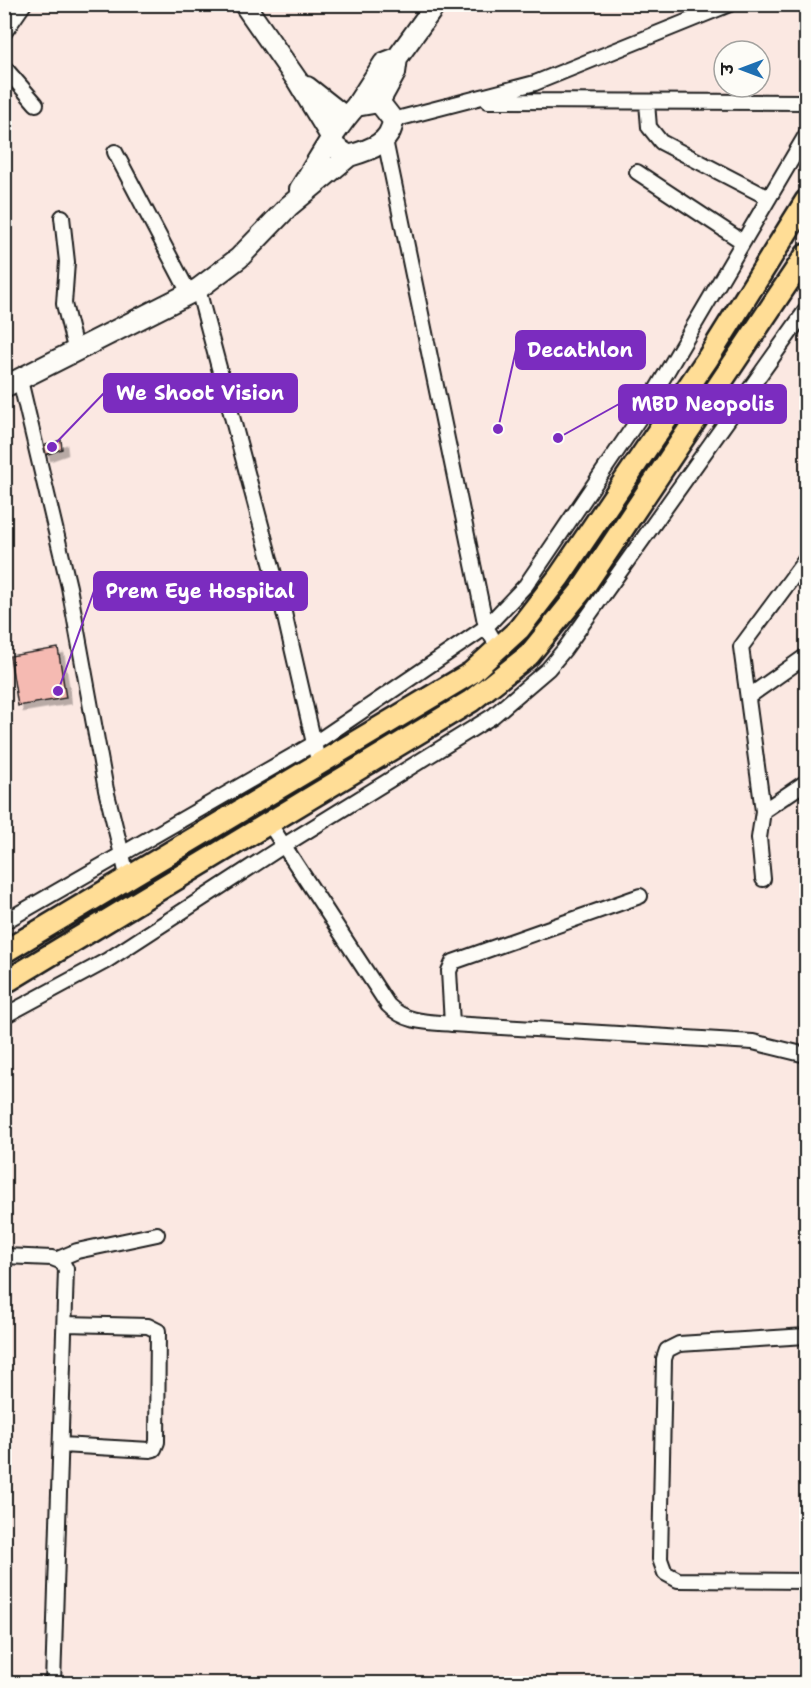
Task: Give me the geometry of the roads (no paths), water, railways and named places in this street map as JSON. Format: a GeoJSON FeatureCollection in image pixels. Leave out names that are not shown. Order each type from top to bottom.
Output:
{"type":"FeatureCollection","features":[{"type":"Feature","properties":{"kind":"main road"},"geometry":{"type":"LineString","coordinates":[[4,952],[471,673],[499,649],[519,629],[559,577],[708,358],[807,201]]}},
{"type":"Feature","properties":{"kind":"main road"},"geometry":{"type":"LineString","coordinates":[[519,629],[531,626],[594,548],[807,222]]}},
{"type":"Feature","properties":{"kind":"main road"},"geometry":{"type":"LineString","coordinates":[[4,982],[471,701],[529,655],[581,591],[807,255]]}},
{"type":"Feature","properties":{"kind":"street"},"geometry":{"type":"LineString","coordinates":[[4,33],[24,4]]}},
{"type":"Feature","properties":{"kind":"street"},"geometry":{"type":"LineString","coordinates":[[244,4],[297,80],[332,138],[335,147],[349,156]]}},
{"type":"Feature","properties":{"kind":"street"},"geometry":{"type":"LineString","coordinates":[[297,80],[351,111],[379,102],[395,73],[397,58],[436,4]]}},
{"type":"Feature","properties":{"kind":"street"},"geometry":{"type":"LineString","coordinates":[[393,120],[535,83],[730,4]]}},
{"type":"Feature","properties":{"kind":"street"},"geometry":{"type":"LineString","coordinates":[[289,206],[332,138],[384,63],[397,58]]}},
{"type":"Feature","properties":{"kind":"street"},"geometry":{"type":"LineString","coordinates":[[4,67],[36,104]]}},
{"type":"Feature","properties":{"kind":"street"},"geometry":{"type":"LineString","coordinates":[[468,101],[807,102]]}},
{"type":"Feature","properties":{"kind":"street"},"geometry":{"type":"LineString","coordinates":[[128,879],[106,790],[69,587],[12,383],[194,292],[239,258],[289,206],[349,156],[385,141],[390,135],[393,120],[379,102]]}},
{"type":"Feature","properties":{"kind":"street"},"geometry":{"type":"LineString","coordinates":[[647,103],[649,127],[661,142],[769,198]]}},
{"type":"Feature","properties":{"kind":"street"},"geometry":{"type":"LineString","coordinates":[[4,922],[315,743],[486,627],[526,585],[642,414],[807,135]]}},
{"type":"Feature","properties":{"kind":"street"},"geometry":{"type":"LineString","coordinates":[[385,141],[486,627],[499,649]]}},
{"type":"Feature","properties":{"kind":"street"},"geometry":{"type":"LineString","coordinates":[[115,152],[194,292],[282,604],[319,765]]}},
{"type":"Feature","properties":{"kind":"street"},"geometry":{"type":"LineString","coordinates":[[637,172],[743,242]]}},
{"type":"Feature","properties":{"kind":"street"},"geometry":{"type":"LineString","coordinates":[[62,217],[67,262],[64,304],[76,352]]}},
{"type":"Feature","properties":{"kind":"street"},"geometry":{"type":"LineString","coordinates":[[4,1016],[106,961],[283,846],[493,716],[548,669],[807,310]]}},
{"type":"Feature","properties":{"kind":"street"},"geometry":{"type":"LineString","coordinates":[[763,879],[759,838],[763,811],[741,647],[807,559]]}},
{"type":"Feature","properties":{"kind":"street"},"geometry":{"type":"LineString","coordinates":[[748,697],[807,656]]}},
{"type":"Feature","properties":{"kind":"street"},"geometry":{"type":"LineString","coordinates":[[763,811],[807,782]]}},
{"type":"Feature","properties":{"kind":"street"},"geometry":{"type":"LineString","coordinates":[[269,823],[388,1005],[396,1013],[415,1021],[753,1042],[807,1055]]}},
{"type":"Feature","properties":{"kind":"street"},"geometry":{"type":"LineString","coordinates":[[452,1024],[449,971],[453,962],[640,896]]}},
{"type":"Feature","properties":{"kind":"street"},"geometry":{"type":"LineString","coordinates":[[4,1256],[58,1259],[77,1251],[157,1234]]}},
{"type":"Feature","properties":{"kind":"street"},"geometry":{"type":"LineString","coordinates":[[53,1683],[66,1324],[66,1269],[58,1259]]}},
{"type":"Feature","properties":{"kind":"street"},"geometry":{"type":"LineString","coordinates":[[61,1445],[150,1450],[154,1449],[157,1442],[158,1331],[148,1326],[66,1324]]}},
{"type":"Feature","properties":{"kind":"street"},"geometry":{"type":"LineString","coordinates":[[807,1336],[679,1344],[667,1350],[664,1359],[660,1559],[665,1573],[678,1580],[807,1581]]}},
{"type":"Feature","properties":{"kind":"place","name":"Decathlon"},"geometry":{"type":"Point","coordinates":[498,429]}},
{"type":"Feature","properties":{"kind":"place","name":"MBD Neopolis"},"geometry":{"type":"Point","coordinates":[558,438]}},
{"type":"Feature","properties":{"kind":"place","name":"We Shoot Vision"},"geometry":{"type":"Point","coordinates":[52,447]}},
{"type":"Feature","properties":{"kind":"place","name":"Prem Eye Hospital"},"geometry":{"type":"Point","coordinates":[58,691]}}]}
